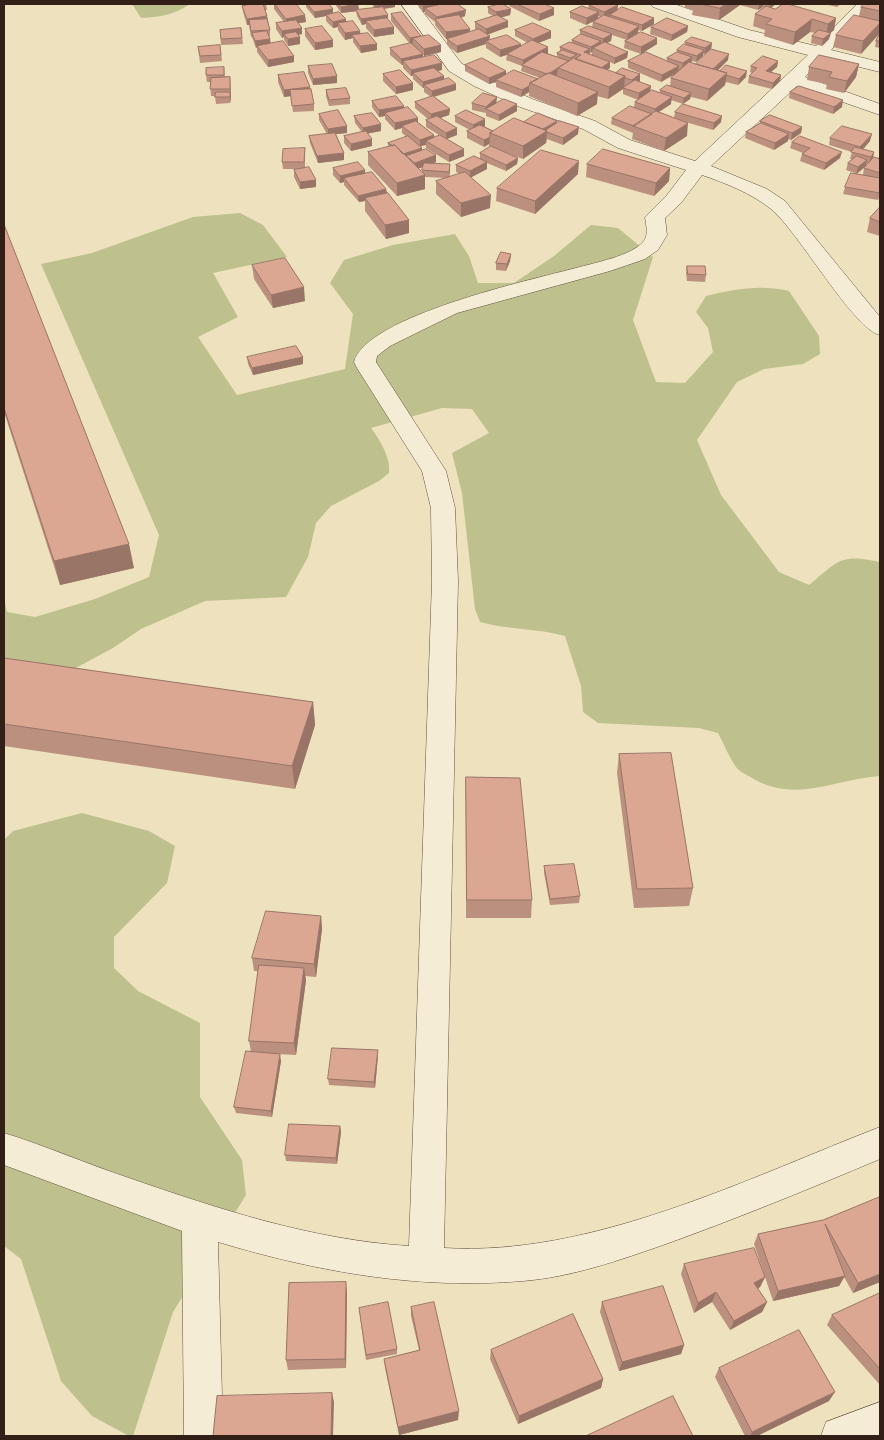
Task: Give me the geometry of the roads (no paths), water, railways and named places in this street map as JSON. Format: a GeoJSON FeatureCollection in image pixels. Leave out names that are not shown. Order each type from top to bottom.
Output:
{"type":"FeatureCollection","features":[{"type":"Feature","properties":{"kind":"street"},"geometry":{"type":"LineString","coordinates":[[409,4],[455,67],[480,82],[526,103],[589,125],[624,144],[749,187],[778,206],[812,244],[859,306],[880,329]]}},
{"type":"Feature","properties":{"kind":"street"},"geometry":{"type":"LineString","coordinates":[[659,4],[744,34],[880,66]]}},
{"type":"Feature","properties":{"kind":"street"},"geometry":{"type":"LineString","coordinates":[[426,1266],[445,581],[443,508],[434,471],[376,382],[366,365],[366,357],[369,351],[382,341],[450,309],[603,267],[638,255],[651,246],[657,235],[656,217],[658,213],[674,199],[697,169],[794,79],[866,4]]}},
{"type":"Feature","properties":{"kind":"street"},"geometry":{"type":"LineString","coordinates":[[794,79],[880,110]]}},
{"type":"Feature","properties":{"kind":"street"},"geometry":{"type":"LineString","coordinates":[[4,1149],[200,1220],[339,1254],[426,1266],[476,1267],[525,1263],[569,1255],[625,1240],[738,1201],[880,1143]]}},
{"type":"Feature","properties":{"kind":"street"},"geometry":{"type":"LineString","coordinates":[[200,1220],[203,1436]]}},
{"type":"Feature","properties":{"kind":"street"},"geometry":{"type":"LineString","coordinates":[[840,1436],[880,1421]]}}]}
